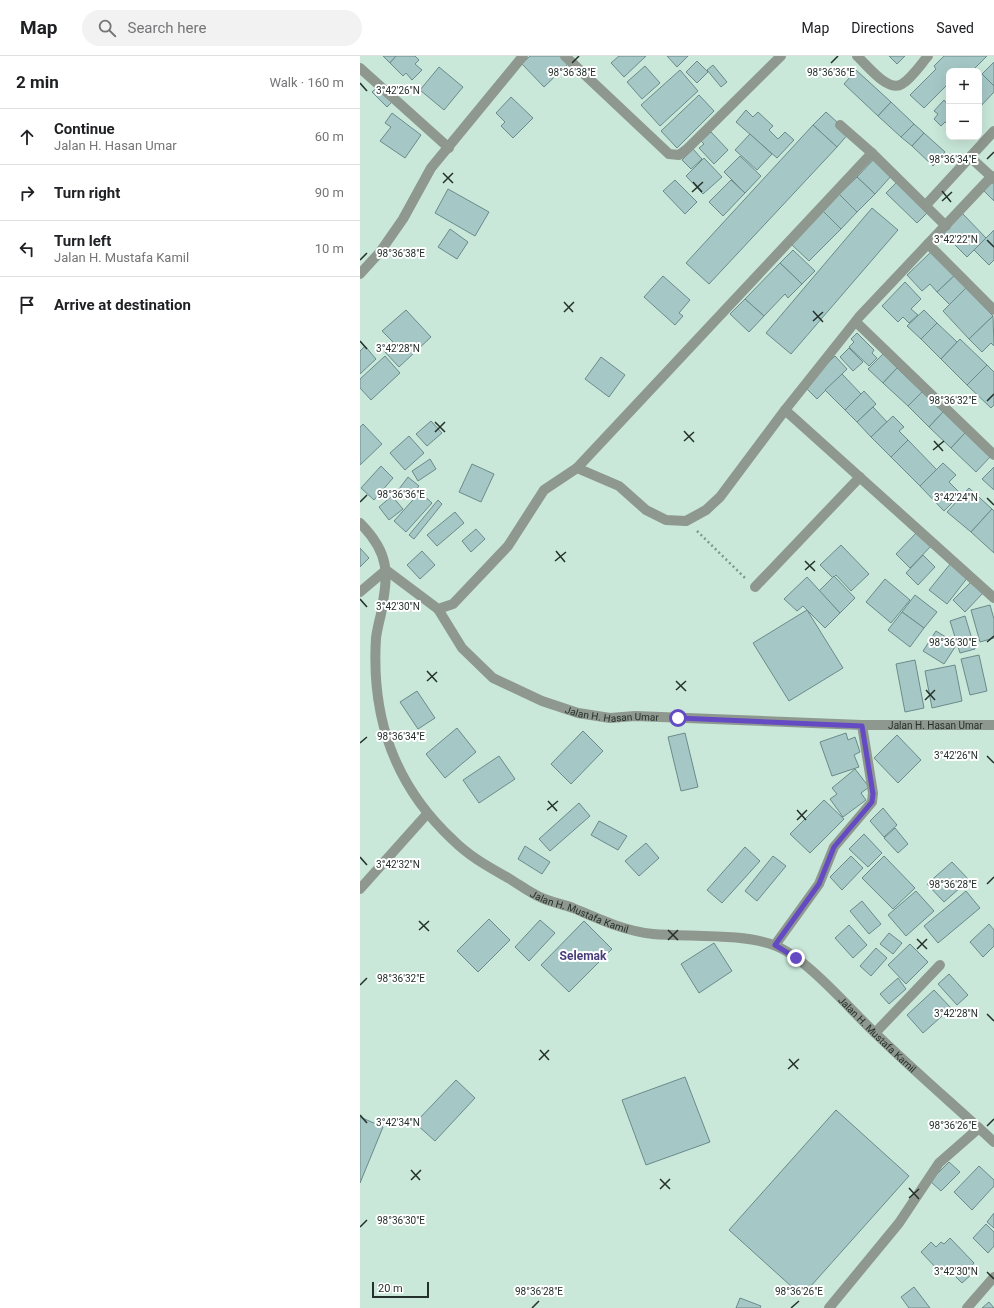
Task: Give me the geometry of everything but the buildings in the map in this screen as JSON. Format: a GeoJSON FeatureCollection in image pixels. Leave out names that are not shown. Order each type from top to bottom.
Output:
{"type":"FeatureCollection","features":[{"type":"Feature","properties":{"kind":"street"},"geometry":{"type":"LineString","coordinates":[[360,274],[380,252],[403,219],[431,168],[524,56]]}},
{"type":"Feature","properties":{"kind":"street"},"geometry":{"type":"LineString","coordinates":[[565,56],[668,154],[679,155],[781,56]]}},
{"type":"Feature","properties":{"kind":"street"},"geometry":{"type":"LineString","coordinates":[[857,56],[889,85],[897,86],[903,84],[928,56]]}},
{"type":"Feature","properties":{"kind":"street"},"geometry":{"type":"LineString","coordinates":[[360,68],[449,148]]}},
{"type":"Feature","properties":{"kind":"street"},"geometry":{"type":"LineString","coordinates":[[840,125],[872,153],[946,226]]}},
{"type":"Feature","properties":{"kind":"street"},"geometry":{"type":"LineString","coordinates":[[926,205],[994,131]]}},
{"type":"Feature","properties":{"kind":"street"},"geometry":{"type":"LineString","coordinates":[[360,592],[386,570],[438,609],[453,604],[508,546],[544,490],[578,468],[872,153]]}},
{"type":"Feature","properties":{"kind":"street"},"geometry":{"type":"LineString","coordinates":[[578,468],[619,486],[646,510],[666,520],[686,521],[706,510],[720,497],[785,410],[856,322],[928,244],[993,178],[970,157]]}},
{"type":"Feature","properties":{"kind":"street"},"geometry":{"type":"LineString","coordinates":[[928,244],[994,310]]}},
{"type":"Feature","properties":{"kind":"street"},"geometry":{"type":"LineString","coordinates":[[856,322],[994,455]]}},
{"type":"Feature","properties":{"kind":"street"},"geometry":{"type":"LineString","coordinates":[[785,410],[994,598]]}},
{"type":"Feature","properties":{"kind":"street"},"geometry":{"type":"LineString","coordinates":[[755,587],[860,477]]}},
{"type":"Feature","properties":{"kind":"street","name":"Jalan H. Mustafa Kamil"},"geometry":{"type":"LineString","coordinates":[[360,523],[371,534],[381,550],[386,570],[376,637],[377,674],[382,725],[392,756],[427,814],[454,841],[478,862],[540,897],[604,922],[650,934],[731,938],[775,945],[796,958],[994,1142]]}},
{"type":"Feature","properties":{"kind":"street","name":"Jalan H. Hasan Umar"},"geometry":{"type":"LineString","coordinates":[[438,609],[462,648],[493,678],[542,701],[578,713],[610,718],[635,716],[862,726],[994,725]]}},
{"type":"Feature","properties":{"kind":"street"},"geometry":{"type":"LineString","coordinates":[[775,945],[819,884],[834,847],[872,802],[873,794],[862,726]]}},
{"type":"Feature","properties":{"kind":"street"},"geometry":{"type":"LineString","coordinates":[[360,889],[427,814]]}},
{"type":"Feature","properties":{"kind":"street"},"geometry":{"type":"LineString","coordinates":[[875,1033],[940,965]]}},
{"type":"Feature","properties":{"kind":"street"},"geometry":{"type":"LineString","coordinates":[[829,1308],[899,1223],[939,1163],[979,1128]]}},
{"type":"Feature","properties":{"kind":"street"},"geometry":{"type":"LineString","coordinates":[[967,1308],[994,1277]]}},
{"type":"Feature","properties":{"kind":"path"},"geometry":{"type":"LineString","coordinates":[[686,521],[755,587]]}},
{"type":"Feature","properties":{"kind":"district","name":"Selemak"},"geometry":{"type":"Point","coordinates":[583,956]}},
{"type":"Feature","properties":{"kind":"route"},"geometry":{"type":"LineString","coordinates":[[678,718],[862,726],[873,794],[872,802],[834,847],[826,862],[819,884],[775,945],[787,951],[796,958]]}}]}
